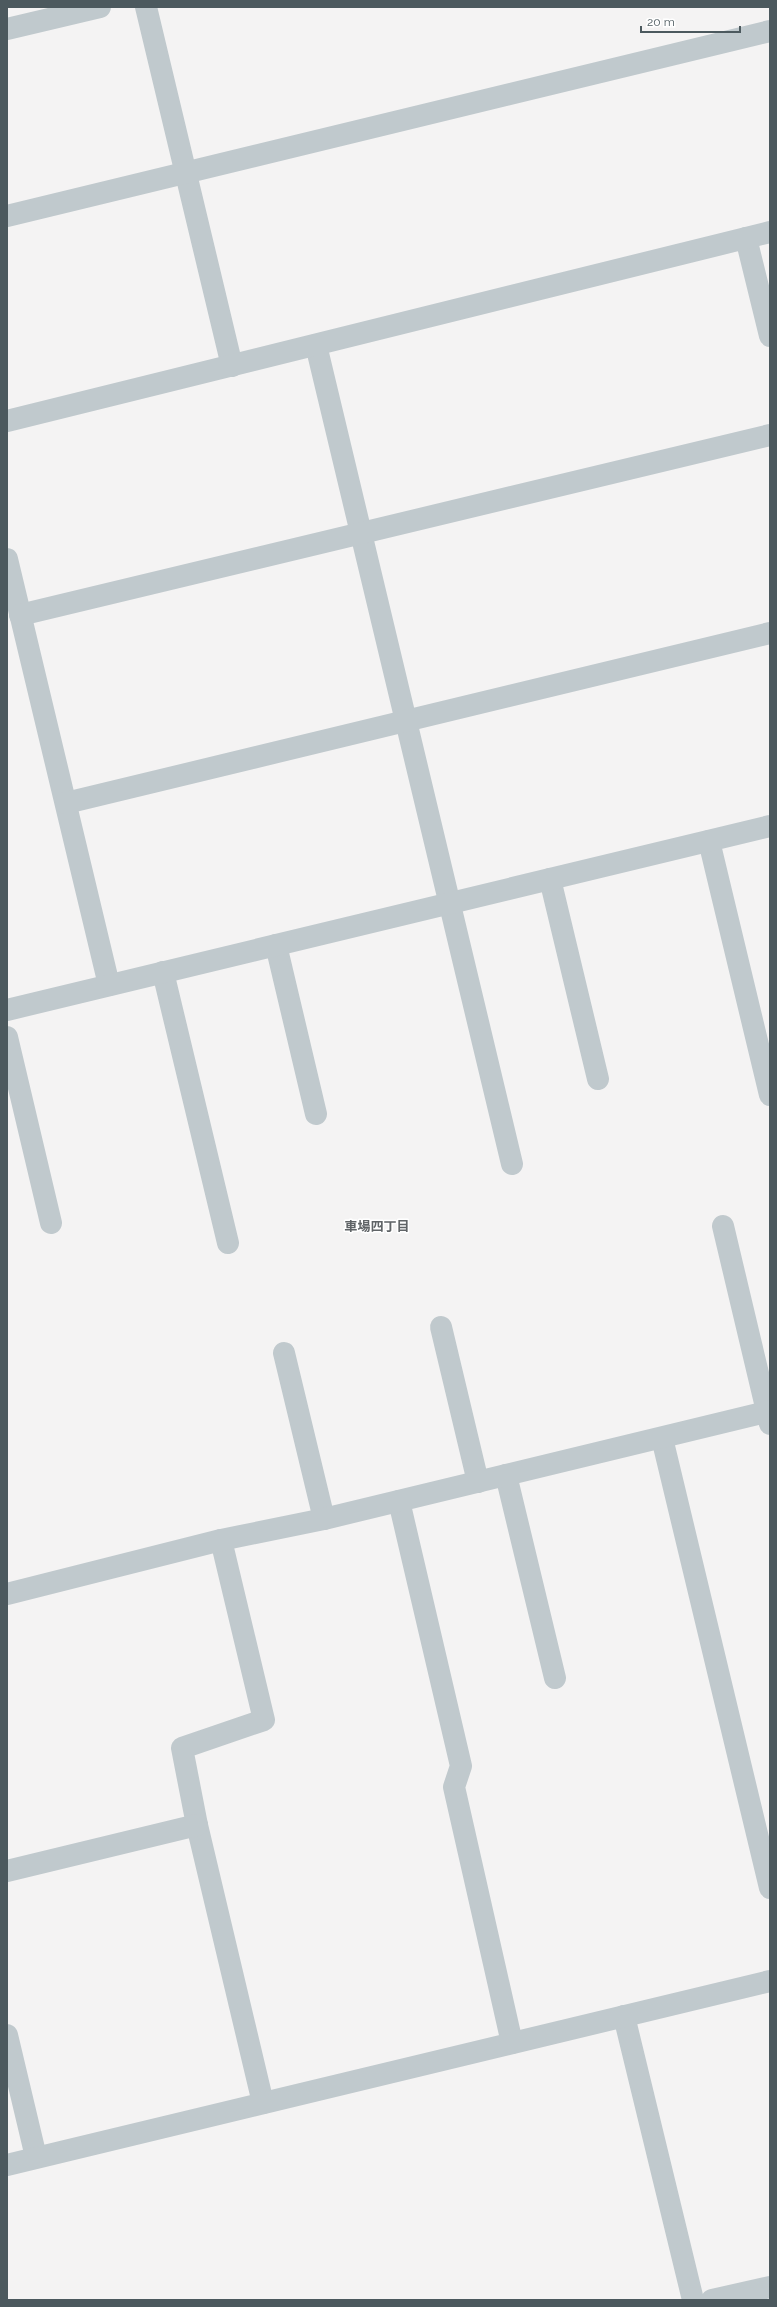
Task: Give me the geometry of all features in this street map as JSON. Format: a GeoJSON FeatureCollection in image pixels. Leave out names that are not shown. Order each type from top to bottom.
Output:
{"type":"FeatureCollection","features":[{"type":"Feature","properties":{"kind":"street"},"geometry":{"type":"LineString","coordinates":[[7,30],[100,7]]}},
{"type":"Feature","properties":{"kind":"street"},"geometry":{"type":"LineString","coordinates":[[146,7],[232,366]]}},
{"type":"Feature","properties":{"kind":"street"},"geometry":{"type":"LineString","coordinates":[[7,216],[770,31]]}},
{"type":"Feature","properties":{"kind":"street"},"geometry":{"type":"LineString","coordinates":[[7,421],[770,232]]}},
{"type":"Feature","properties":{"kind":"street"},"geometry":{"type":"LineString","coordinates":[[746,238],[770,336]]}},
{"type":"Feature","properties":{"kind":"street"},"geometry":{"type":"LineString","coordinates":[[316,345],[512,1164]]}},
{"type":"Feature","properties":{"kind":"street"},"geometry":{"type":"LineString","coordinates":[[20,615],[770,435]]}},
{"type":"Feature","properties":{"kind":"street"},"geometry":{"type":"LineString","coordinates":[[7,559],[109,986]]}},
{"type":"Feature","properties":{"kind":"street"},"geometry":{"type":"LineString","coordinates":[[66,803],[770,633]]}},
{"type":"Feature","properties":{"kind":"street"},"geometry":{"type":"LineString","coordinates":[[7,1010],[770,826]]}},
{"type":"Feature","properties":{"kind":"street"},"geometry":{"type":"LineString","coordinates":[[709,841],[770,1095]]}},
{"type":"Feature","properties":{"kind":"street"},"geometry":{"type":"LineString","coordinates":[[550,879],[598,1079]]}},
{"type":"Feature","properties":{"kind":"street"},"geometry":{"type":"LineString","coordinates":[[276,946],[316,1114]]}},
{"type":"Feature","properties":{"kind":"street"},"geometry":{"type":"LineString","coordinates":[[163,972],[228,1243]]}},
{"type":"Feature","properties":{"kind":"street"},"geometry":{"type":"LineString","coordinates":[[7,1037],[52,1223]]}},
{"type":"Feature","properties":{"kind":"street"},"geometry":{"type":"LineString","coordinates":[[7,1594],[222,1540],[324,1519],[662,1438],[769,1416],[723,1226]]}},
{"type":"Feature","properties":{"kind":"street"},"geometry":{"type":"LineString","coordinates":[[441,1327],[478,1482]]}},
{"type":"Feature","properties":{"kind":"street"},"geometry":{"type":"LineString","coordinates":[[284,1353],[324,1519]]}},
{"type":"Feature","properties":{"kind":"street"},"geometry":{"type":"LineString","coordinates":[[662,1438],[770,1888]]}},
{"type":"Feature","properties":{"kind":"street"},"geometry":{"type":"LineString","coordinates":[[506,1475],[555,1678]]}},
{"type":"Feature","properties":{"kind":"street"},"geometry":{"type":"LineString","coordinates":[[399,1501],[462,1766],[454,1787],[512,2043]]}},
{"type":"Feature","properties":{"kind":"street"},"geometry":{"type":"LineString","coordinates":[[222,1540],[264,1720],[182,1748],[197,1825],[264,2103]]}},
{"type":"Feature","properties":{"kind":"street"},"geometry":{"type":"LineString","coordinates":[[7,1871],[197,1825]]}},
{"type":"Feature","properties":{"kind":"street"},"geometry":{"type":"LineString","coordinates":[[7,2165],[770,1980]]}},
{"type":"Feature","properties":{"kind":"street"},"geometry":{"type":"LineString","coordinates":[[624,2016],[693,2300]]}},
{"type":"Feature","properties":{"kind":"street"},"geometry":{"type":"LineString","coordinates":[[7,2035],[36,2157]]}},
{"type":"Feature","properties":{"kind":"street"},"geometry":{"type":"LineString","coordinates":[[712,2300],[770,2287]]}},
{"type":"Feature","properties":{"kind":"district","name":"車場四丁目"},"geometry":{"type":"Point","coordinates":[377,1226]}}]}
